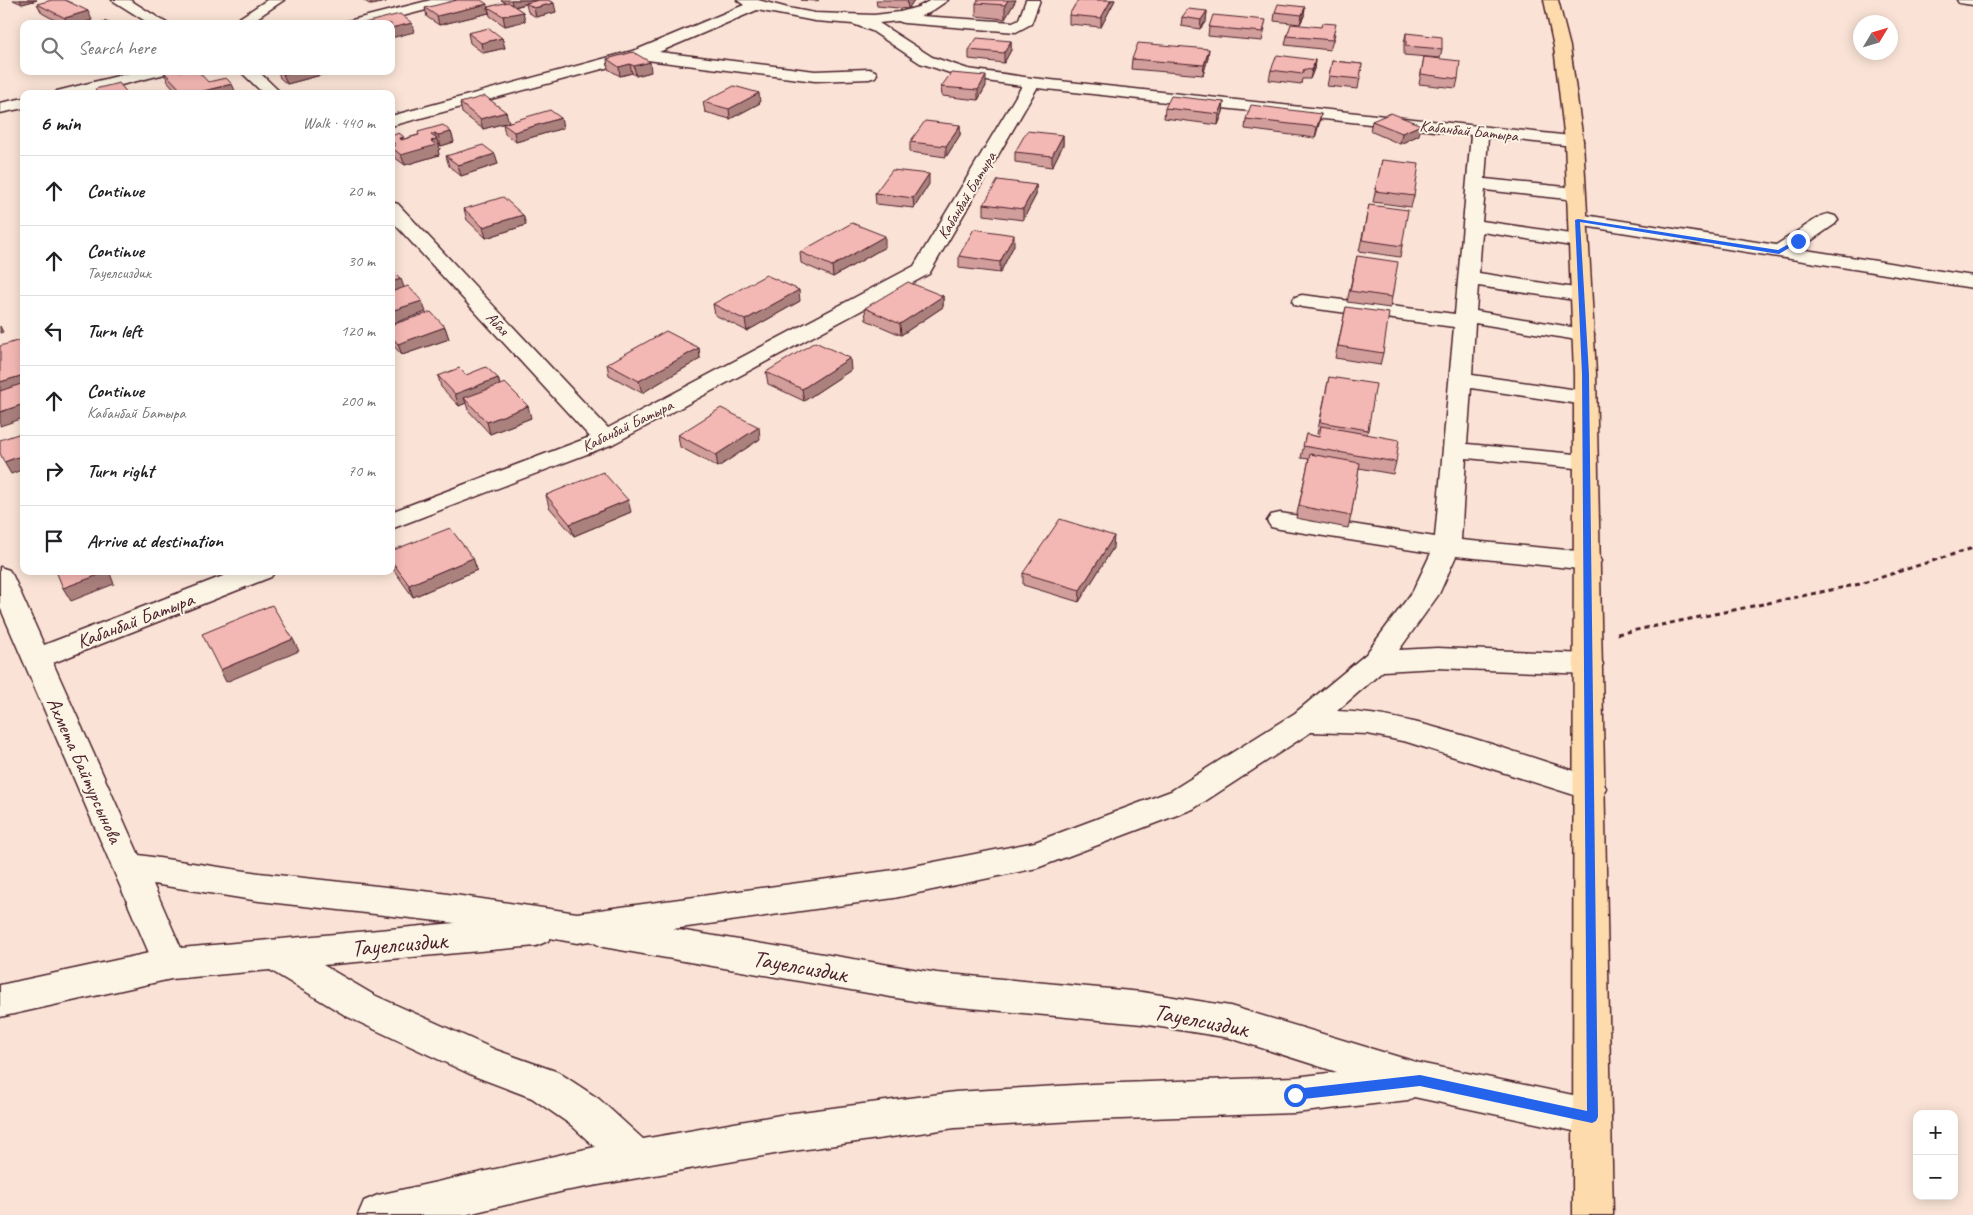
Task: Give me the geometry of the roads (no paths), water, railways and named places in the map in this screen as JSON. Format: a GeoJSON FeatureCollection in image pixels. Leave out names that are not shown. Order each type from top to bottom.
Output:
{"type":"FeatureCollection","features":[{"type":"Feature","properties":{"kind":"main road"},"geometry":{"type":"LineString","coordinates":[[1551,0],[1562,46],[1574,141],[1583,335],[1588,561],[1593,1215]]}},
{"type":"Feature","properties":{"kind":"street"},"geometry":{"type":"LineString","coordinates":[[119,0],[154,20]]}},
{"type":"Feature","properties":{"kind":"street"},"geometry":{"type":"LineString","coordinates":[[244,20],[278,0]]}},
{"type":"Feature","properties":{"kind":"street"},"geometry":{"type":"LineString","coordinates":[[369,20],[448,0]]}},
{"type":"Feature","properties":{"kind":"street"},"geometry":{"type":"LineString","coordinates":[[898,18],[941,0]]}},
{"type":"Feature","properties":{"kind":"street"},"geometry":{"type":"LineString","coordinates":[[395,120],[639,54],[750,2],[823,18],[856,20],[898,18],[1016,27],[1026,21],[1033,0]]}},
{"type":"Feature","properties":{"kind":"street"},"geometry":{"type":"LineString","coordinates":[[1964,0],[1973,1]]}},
{"type":"Feature","properties":{"kind":"street"},"geometry":{"type":"LineString","coordinates":[[856,20],[877,28],[926,60],[966,73],[1032,83]]}},
{"type":"Feature","properties":{"kind":"street"},"geometry":{"type":"LineString","coordinates":[[639,54],[815,76],[869,74]]}},
{"type":"Feature","properties":{"kind":"street"},"geometry":{"type":"LineString","coordinates":[[80,90],[142,75]]}},
{"type":"Feature","properties":{"kind":"street"},"geometry":{"type":"LineString","coordinates":[[253,75],[269,90]]}},
{"type":"Feature","properties":{"kind":"street","name":"Кабанбай Батыра"},"geometry":{"type":"LineString","coordinates":[[395,519],[605,439],[922,270],[1032,83],[1574,141]]}},
{"type":"Feature","properties":{"kind":"street"},"geometry":{"type":"LineString","coordinates":[[0,108],[20,104]]}},
{"type":"Feature","properties":{"kind":"street"},"geometry":{"type":"LineString","coordinates":[[128,867],[259,887],[441,907],[577,928],[894,884],[1037,855],[1182,800],[1306,721],[1376,661],[1425,594],[1447,547],[1480,131]]}},
{"type":"Feature","properties":{"kind":"street"},"geometry":{"type":"LineString","coordinates":[[1475,183],[1576,194]]}},
{"type":"Feature","properties":{"kind":"street","name":"Абая"},"geometry":{"type":"LineString","coordinates":[[395,212],[605,439]]}},
{"type":"Feature","properties":{"kind":"street"},"geometry":{"type":"LineString","coordinates":[[1779,252],[1828,220]]}},
{"type":"Feature","properties":{"kind":"street"},"geometry":{"type":"LineString","coordinates":[[1472,225],[1578,230],[1779,252],[1973,282]]}},
{"type":"Feature","properties":{"kind":"street"},"geometry":{"type":"LineString","coordinates":[[1468,278],[1581,295]]}},
{"type":"Feature","properties":{"kind":"street"},"geometry":{"type":"LineString","coordinates":[[1302,301],[1465,319],[1583,335]]}},
{"type":"Feature","properties":{"kind":"street"},"geometry":{"type":"LineString","coordinates":[[1460,380],[1585,398]]}},
{"type":"Feature","properties":{"kind":"street"},"geometry":{"type":"LineString","coordinates":[[1454,450],[1586,462]]}},
{"type":"Feature","properties":{"kind":"street"},"geometry":{"type":"LineString","coordinates":[[1280,521],[1447,547],[1588,561]]}},
{"type":"Feature","properties":{"kind":"street","name":"Кабанбай Батыра"},"geometry":{"type":"LineString","coordinates":[[36,659],[252,575]]}},
{"type":"Feature","properties":{"kind":"street","name":"Ахмета Байтурсынова"},"geometry":{"type":"LineString","coordinates":[[0,576],[171,964]]}},
{"type":"Feature","properties":{"kind":"street"},"geometry":{"type":"LineString","coordinates":[[1376,661],[1589,652]]}},
{"type":"Feature","properties":{"kind":"street"},"geometry":{"type":"LineString","coordinates":[[1306,721],[1368,723],[1407,731],[1590,788]]}},
{"type":"Feature","properties":{"kind":"street","name":"Тауелсиздик"},"geometry":{"type":"LineString","coordinates":[[0,1001],[171,964],[577,928],[937,989],[1142,1008],[1230,1022],[1420,1081],[1592,1117]]}},
{"type":"Feature","properties":{"kind":"street"},"geometry":{"type":"LineString","coordinates":[[275,955],[360,1006],[487,1064],[545,1086],[585,1112],[636,1159]]}},
{"type":"Feature","properties":{"kind":"street"},"geometry":{"type":"LineString","coordinates":[[378,1215],[564,1172],[786,1133],[955,1110],[1092,1102],[1295,1095],[1420,1081]]}}]}
